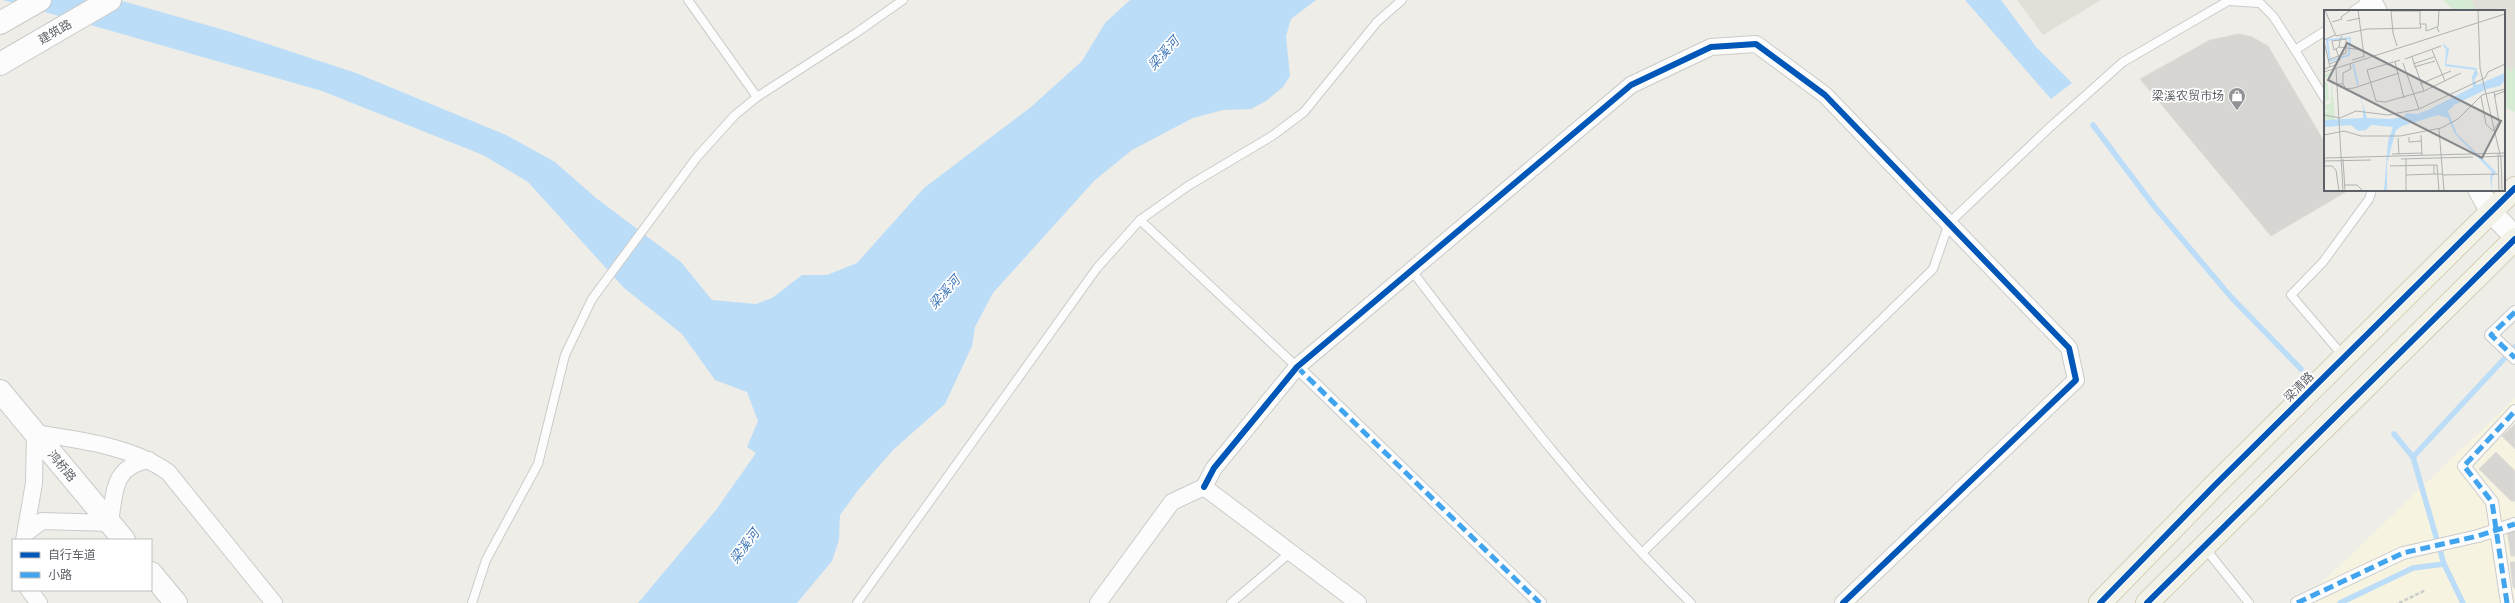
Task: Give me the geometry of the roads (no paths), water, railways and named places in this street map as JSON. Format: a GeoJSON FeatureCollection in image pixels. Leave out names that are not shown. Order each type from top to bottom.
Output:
{"type":"FeatureCollection","features":[{"type":"Feature","properties":{"kind":"main road"},"geometry":{"type":"LineString","coordinates":[[8,18],[40,0]]}},
{"type":"Feature","properties":{"kind":"main road","name":"建筑路"},"geometry":{"type":"LineString","coordinates":[[0,64],[110,0]]}},
{"type":"Feature","properties":{"kind":"main road","name":"梁清路"},"geometry":{"type":"LineString","coordinates":[[2100,603],[2215,485],[2515,188]]}},
{"type":"Feature","properties":{"kind":"main road"},"geometry":{"type":"LineString","coordinates":[[2147,603],[2515,238]]}},
{"type":"Feature","properties":{"kind":"main road","name":"鸿桥路"},"geometry":{"type":"LineString","coordinates":[[0,392],[123,539]]}},
{"type":"Feature","properties":{"kind":"main road"},"geometry":{"type":"LineString","coordinates":[[152,574],[176,603]]}},
{"type":"Feature","properties":{"kind":"street"},"geometry":{"type":"LineString","coordinates":[[2369,0],[2375,10]]}},
{"type":"Feature","properties":{"kind":"street"},"geometry":{"type":"LineString","coordinates":[[1098,603],[1172,502],[1204,487],[1214,468],[1297,366],[1412,271],[1631,85],[1712,47],[1756,44],[1825,95],[2069,348],[2076,380],[1843,603]]}},
{"type":"Feature","properties":{"kind":"street"},"geometry":{"type":"LineString","coordinates":[[2480,191],[2491,212],[2515,238]]}},
{"type":"Feature","properties":{"kind":"street"},"geometry":{"type":"LineString","coordinates":[[2515,312],[2491,335],[2515,358]]}},
{"type":"Feature","properties":{"kind":"street"},"geometry":{"type":"LineString","coordinates":[[1297,366],[1540,603]]}},
{"type":"Feature","properties":{"kind":"street"},"geometry":{"type":"LineString","coordinates":[[2507,603],[2492,502],[2464,466],[2515,411]]}},
{"type":"Feature","properties":{"kind":"street"},"geometry":{"type":"LineString","coordinates":[[25,536],[34,483],[35,433],[83,440],[151,460],[168,472],[274,603]]}},
{"type":"Feature","properties":{"kind":"street"},"geometry":{"type":"LineString","coordinates":[[25,536],[42,522],[110,523],[116,484],[124,469],[134,463],[151,460]]}},
{"type":"Feature","properties":{"kind":"street"},"geometry":{"type":"LineString","coordinates":[[1204,487],[1358,603]]}},
{"type":"Feature","properties":{"kind":"street"},"geometry":{"type":"LineString","coordinates":[[2297,603],[2404,553],[2478,536],[2515,524]]}},
{"type":"Feature","properties":{"kind":"street"},"geometry":{"type":"LineString","coordinates":[[30,591],[39,603]]}},
{"type":"Feature","properties":{"kind":"lane"},"geometry":{"type":"LineString","coordinates":[[688,0],[757,97]]}},
{"type":"Feature","properties":{"kind":"lane"},"geometry":{"type":"LineString","coordinates":[[472,603],[486,560],[538,464],[565,355],[592,299],[697,157],[735,115],[757,97],[856,33],[903,0]]}},
{"type":"Feature","properties":{"kind":"lane"},"geometry":{"type":"LineString","coordinates":[[857,603],[1097,268],[1140,220],[1188,186],[1272,136],[1304,112],[1377,22],[1402,0]]}},
{"type":"Feature","properties":{"kind":"lane"},"geometry":{"type":"LineString","coordinates":[[2354,10],[2369,0]]}},
{"type":"Feature","properties":{"kind":"lane"},"geometry":{"type":"LineString","coordinates":[[1642,553],[1933,269],[1949,223],[2049,128],[2123,62],[2228,1],[2260,3],[2273,16],[2324,97]]}},
{"type":"Feature","properties":{"kind":"lane"},"geometry":{"type":"LineString","coordinates":[[2295,50],[2324,32]]}},
{"type":"Feature","properties":{"kind":"lane"},"geometry":{"type":"LineString","coordinates":[[2344,357],[2291,295],[2323,262],[2369,199],[2372,191]]}},
{"type":"Feature","properties":{"kind":"lane"},"geometry":{"type":"LineString","coordinates":[[1140,220],[1297,366]]}},
{"type":"Feature","properties":{"kind":"lane"},"geometry":{"type":"LineString","coordinates":[[1412,271],[1543,441],[1642,553],[1691,603]]}},
{"type":"Feature","properties":{"kind":"lane"},"geometry":{"type":"LineString","coordinates":[[2204,546],[2249,603]]}},
{"type":"Feature","properties":{"kind":"lane"},"geometry":{"type":"LineString","coordinates":[[1231,603],[1291,552]]}},
{"type":"Feature","properties":{"kind":"water","name":"梁溪河"},"geometry":{"type":"Polygon","coordinates":[[[3,0],[119,0],[231,32],[356,73],[506,135],[555,162],[596,198],[681,262],[712,300],[756,304],[772,298],[802,275],[827,275],[857,263],[924,188],[1031,107],[1082,61],[1105,23],[1130,0],[1316,0],[1291,19],[1286,36],[1290,76],[1283,87],[1266,101],[1251,109],[1223,110],[1193,118],[1132,150],[1094,181],[993,293],[975,327],[972,346],[945,404],[893,450],[859,489],[840,515],[839,540],[832,561],[797,603],[638,603],[716,510],[756,453],[747,447],[758,421],[747,392],[715,380],[682,334],[624,288],[528,182],[483,155],[322,91],[3,0]]]}},
{"type":"Feature","properties":{"kind":"water"},"geometry":{"type":"Polygon","coordinates":[[[1965,0],[2001,0],[2036,47],[2072,83],[2051,99],[1965,0]]]}},
{"type":"Feature","properties":{"kind":"waterway"},"geometry":{"type":"LineString","coordinates":[[2093,125],[2154,206],[2231,297],[2301,369]]}},
{"type":"Feature","properties":{"kind":"waterway"},"geometry":{"type":"LineString","coordinates":[[2463,603],[2444,564],[2413,457],[2515,347]]}},
{"type":"Feature","properties":{"kind":"waterway"},"geometry":{"type":"LineString","coordinates":[[2394,434],[2413,457]]}},
{"type":"Feature","properties":{"kind":"waterway"},"geometry":{"type":"LineString","coordinates":[[2340,603],[2413,568],[2444,564]]}},
{"type":"Feature","properties":{"kind":"place","name":"梁溪农贸市场"},"geometry":{"type":"Point","coordinates":[2237,111]}}]}
